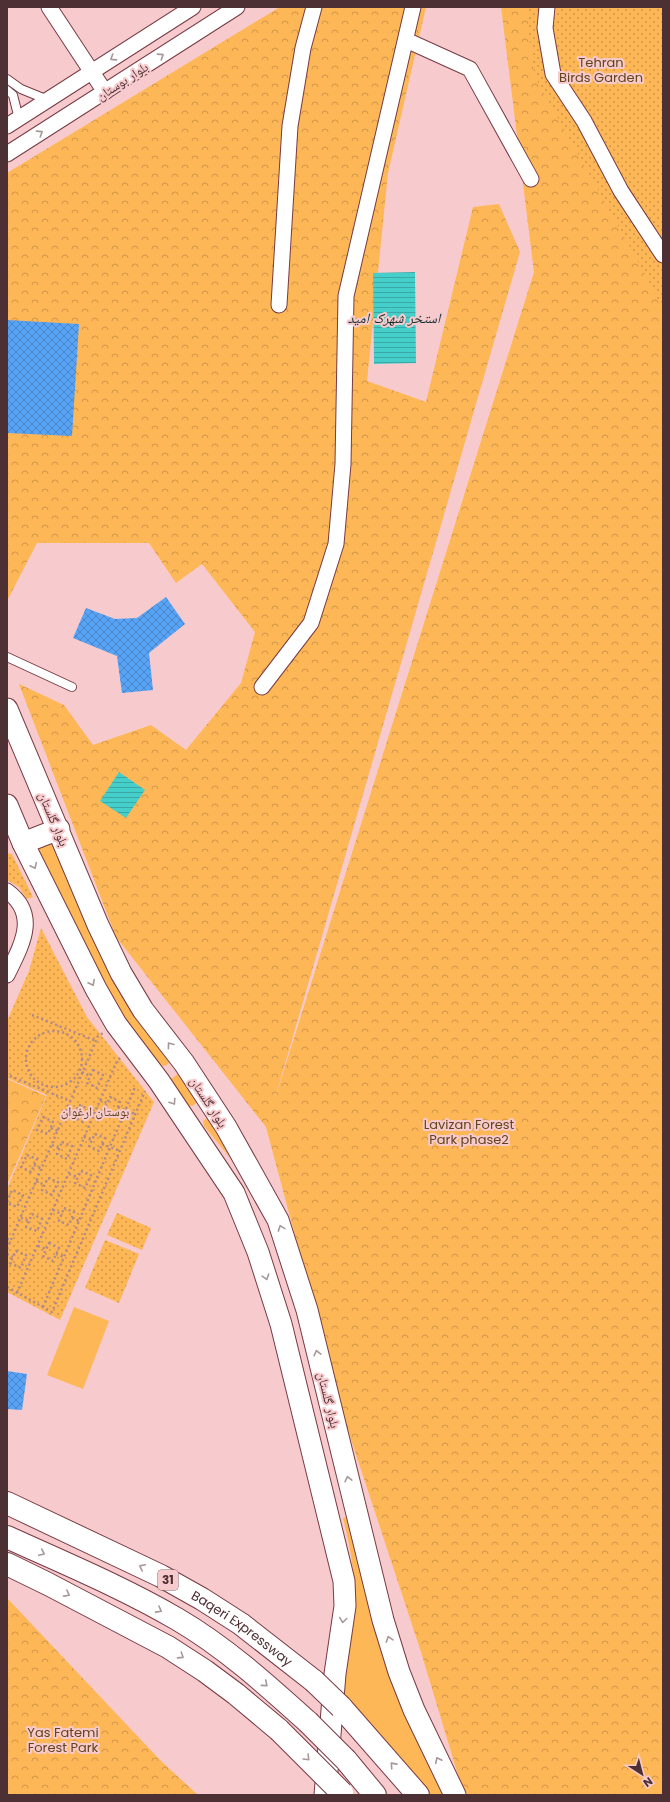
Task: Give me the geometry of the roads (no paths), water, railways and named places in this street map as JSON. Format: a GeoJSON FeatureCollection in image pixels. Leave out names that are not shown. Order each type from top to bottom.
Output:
{"type":"FeatureCollection","features":[{"type":"Feature","properties":{"kind":"highway"},"geometry":{"type":"LineString","coordinates":[[7,1486],[29,1513]]}},
{"type":"Feature","properties":{"kind":"highway","name":"Baqeri Expressway"},"geometry":{"type":"LineString","coordinates":[[7,1503],[161,1576],[202,1599],[241,1624],[314,1681],[341,1707],[418,1795]]}},
{"type":"Feature","properties":{"kind":"highway","name":"31"},"geometry":{"type":"LineString","coordinates":[[7,1536],[97,1578],[177,1619],[204,1636],[250,1671],[308,1722],[346,1760],[375,1795]]}},
{"type":"Feature","properties":{"kind":"highway"},"geometry":{"type":"LineString","coordinates":[[7,1564],[48,1584],[168,1648],[236,1694],[279,1730],[337,1794]]}},
{"type":"Feature","properties":{"kind":"main road","name":"بلوار گلستان"},"geometry":{"type":"LineString","coordinates":[[7,709],[59,829],[98,925],[121,973],[143,1010],[184,1063],[226,1127],[278,1220],[307,1310],[383,1620],[414,1710],[455,1795]]}},
{"type":"Feature","properties":{"kind":"main road"},"geometry":{"type":"LineString","coordinates":[[7,805],[17,840],[96,989],[116,1024],[159,1081],[234,1193],[258,1252],[281,1324],[344,1581],[345,1606],[335,1674],[337,1794]]}},
{"type":"Feature","properties":{"kind":"main road"},"geometry":{"type":"LineString","coordinates":[[17,840],[59,829]]}},
{"type":"Feature","properties":{"kind":"main road"},"geometry":{"type":"LineString","coordinates":[[159,1081],[184,1063]]}},
{"type":"Feature","properties":{"kind":"main road"},"geometry":{"type":"LineString","coordinates":[[327,1514],[356,1512]]}},
{"type":"Feature","properties":{"kind":"street"},"geometry":{"type":"LineString","coordinates":[[49,7],[105,92]]}},
{"type":"Feature","properties":{"kind":"street","name":"بلوار بوستان"},"geometry":{"type":"LineString","coordinates":[[13,122],[193,7]]}},
{"type":"Feature","properties":{"kind":"street","name":"بلوار بوستان"},"geometry":{"type":"LineString","coordinates":[[7,154],[237,7]]}},
{"type":"Feature","properties":{"kind":"street"},"geometry":{"type":"LineString","coordinates":[[279,305],[290,126],[303,48],[314,7]]}},
{"type":"Feature","properties":{"kind":"street"},"geometry":{"type":"LineString","coordinates":[[262,687],[311,623],[336,544],[343,464],[346,296],[413,7]]}},
{"type":"Feature","properties":{"kind":"street"},"geometry":{"type":"LineString","coordinates":[[546,7],[545,28],[553,74],[584,121],[622,191],[663,255]]}},
{"type":"Feature","properties":{"kind":"street"},"geometry":{"type":"LineString","coordinates":[[406,40],[470,69],[531,179]]}},
{"type":"Feature","properties":{"kind":"street"},"geometry":{"type":"LineString","coordinates":[[7,891],[17,899],[24,911],[26,927],[22,945],[7,975]]}},
{"type":"Feature","properties":{"kind":"lane"},"geometry":{"type":"LineString","coordinates":[[7,78],[21,89],[48,100]]}},
{"type":"Feature","properties":{"kind":"lane"},"geometry":{"type":"LineString","coordinates":[[7,90],[14,95],[13,122]]}},
{"type":"Feature","properties":{"kind":"lane"},"geometry":{"type":"LineString","coordinates":[[7,657],[72,687]]}},
{"type":"Feature","properties":{"kind":"water","name":"استخر شهرک امید"},"geometry":{"type":"Polygon","coordinates":[[[415,272],[416,363],[374,364],[373,273],[415,272]]]}},
{"type":"Feature","properties":{"kind":"water"},"geometry":{"type":"Polygon","coordinates":[[[119,772],[145,790],[126,818],[100,801],[119,772]]]}},
{"type":"Feature","properties":{"kind":"park label","name":"Tehran Birds Garden"},"geometry":{"type":"Point","coordinates":[601,70]}},
{"type":"Feature","properties":{"kind":"park label","name":"بوستان ارغوان"},"geometry":{"type":"Point","coordinates":[95,1111]}},
{"type":"Feature","properties":{"kind":"park label","name":"Lavizan Forest Park phase2"},"geometry":{"type":"Point","coordinates":[469,1132]}},
{"type":"Feature","properties":{"kind":"park label","name":"Yas Fatemi Forest Park"},"geometry":{"type":"Point","coordinates":[63,1740]}}]}
